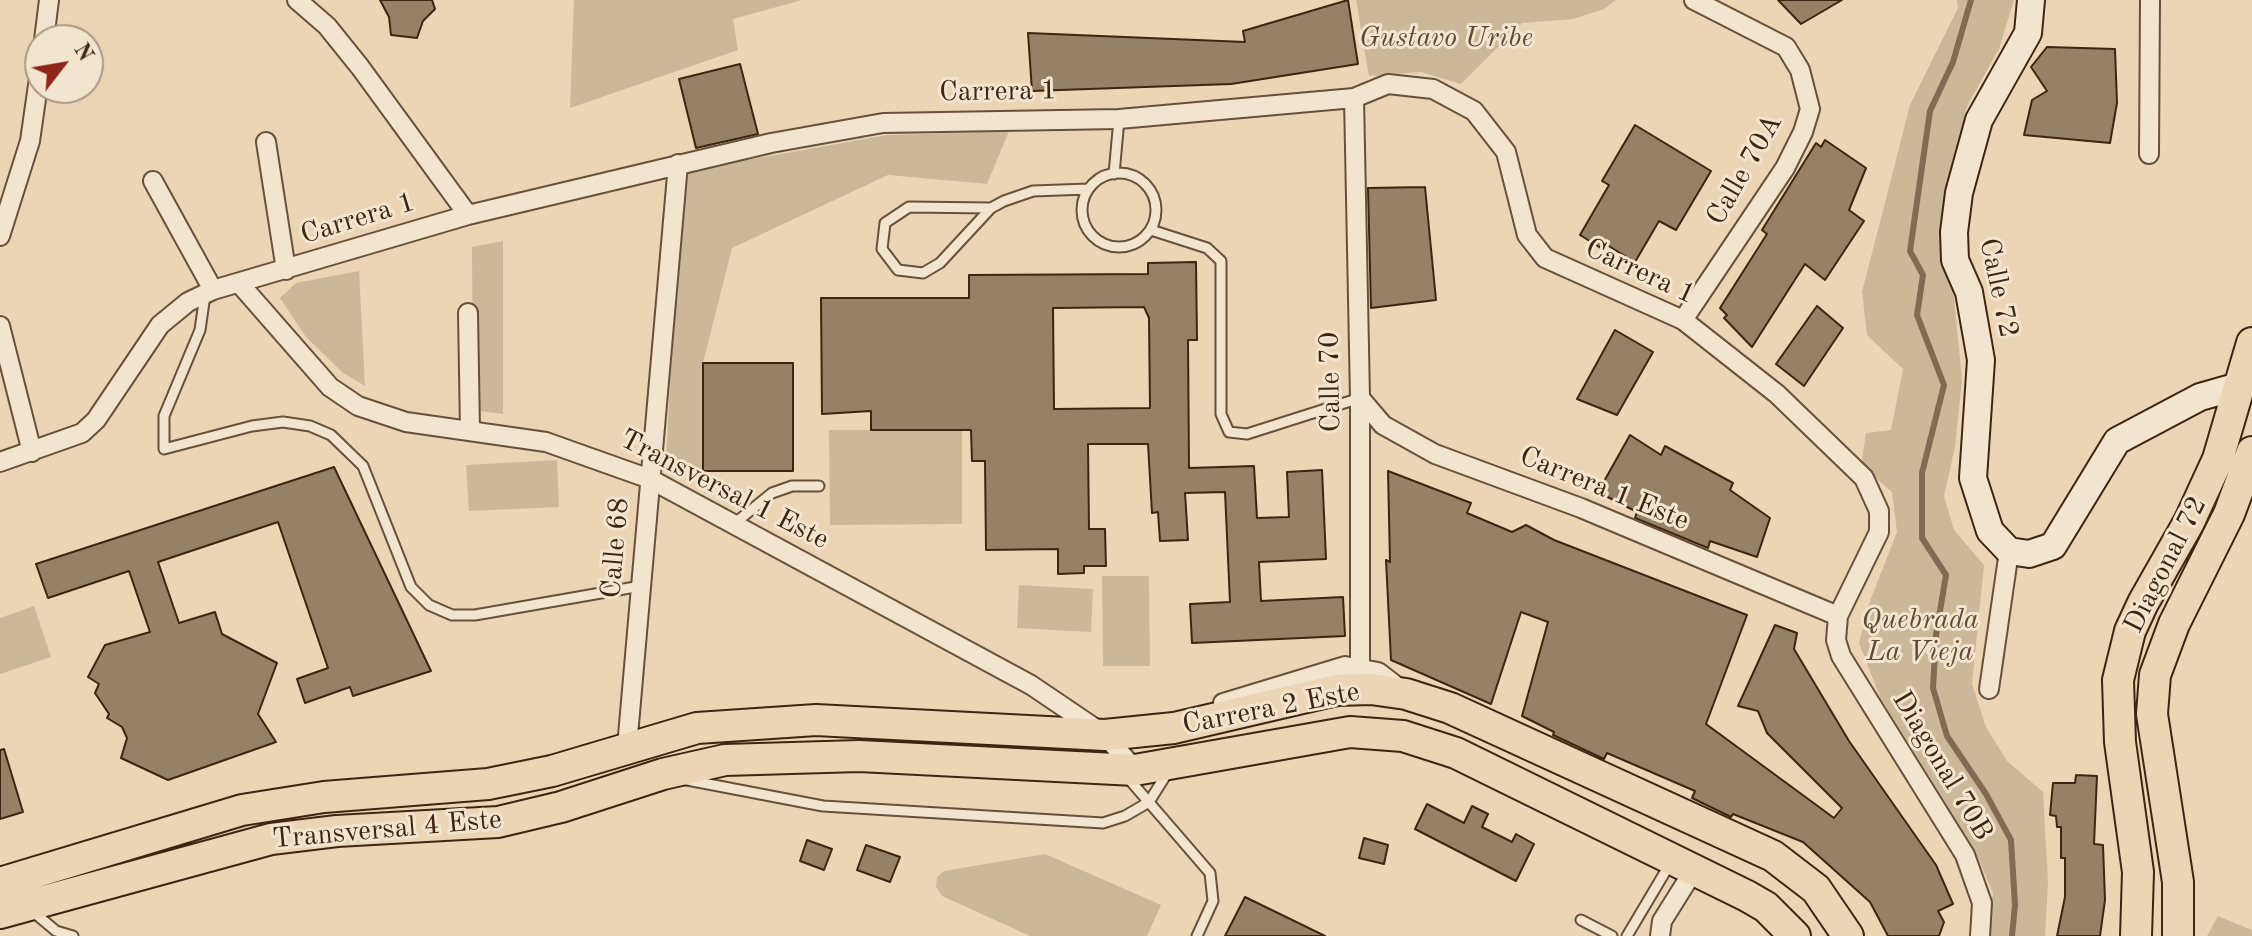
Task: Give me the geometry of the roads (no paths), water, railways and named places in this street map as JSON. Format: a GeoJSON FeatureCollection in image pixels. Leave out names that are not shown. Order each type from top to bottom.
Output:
{"type":"FeatureCollection","features":[{"type":"Feature","properties":{"kind":"main road","name":"Diagonal 72"},"geometry":{"type":"LineString","coordinates":[[2136,936],[2138,872],[2120,742],[2118,680],[2130,631],[2205,490],[2228,434],[2252,343]]}},
{"type":"Feature","properties":{"kind":"main road","name":"Diagonal 72"},"geometry":{"type":"LineString","coordinates":[[2178,936],[2178,882],[2152,714],[2155,675],[2174,624],[2229,514],[2252,452]]}},
{"type":"Feature","properties":{"kind":"main road","name":"Carrera 2 Este"},"geometry":{"type":"LineString","coordinates":[[627,747],[697,728],[816,720],[1105,735],[1174,728],[1337,690],[1371,689],[1406,694],[1450,708],[1773,856],[1816,889],[1848,936]]}},
{"type":"Feature","properties":{"kind":"main road","name":"Carrera 2 Este"},"geometry":{"type":"LineString","coordinates":[[649,779],[725,760],[797,756],[1128,770],[1171,766],[1326,734],[1350,732],[1403,736],[1456,753],[1684,865],[1766,907],[1795,936]]}},
{"type":"Feature","properties":{"kind":"main road","name":"Transversal 4 Este"},"geometry":{"type":"LineString","coordinates":[[0,883],[242,810],[324,797],[488,784],[552,771],[627,747]]}},
{"type":"Feature","properties":{"kind":"main road","name":"Transversal 4 Este"},"geometry":{"type":"LineString","coordinates":[[12,909],[271,839],[337,831],[498,822],[561,807],[649,779]]}},
{"type":"Feature","properties":{"kind":"street"},"geometry":{"type":"LineString","coordinates":[[46,24],[49,0]]}},
{"type":"Feature","properties":{"kind":"street"},"geometry":{"type":"LineString","coordinates":[[297,0],[327,26],[360,67],[468,215]]}},
{"type":"Feature","properties":{"kind":"street","name":"Calle 70A"},"geometry":{"type":"LineString","coordinates":[[1683,320],[1785,168],[1803,132],[1810,109],[1800,70],[1786,47],[1694,0]]}},
{"type":"Feature","properties":{"kind":"street","name":"Calle 72"},"geometry":{"type":"LineString","coordinates":[[2009,551],[1990,531],[1973,478],[1981,360],[1969,292],[1955,260],[1954,232],[1959,193],[1979,120],[2024,42],[2031,0]]}},
{"type":"Feature","properties":{"kind":"street"},"geometry":{"type":"LineString","coordinates":[[2149,154],[2150,0]]}},
{"type":"Feature","properties":{"kind":"street","name":"Carrera 1"},"geometry":{"type":"LineString","coordinates":[[0,462],[64,442],[96,420],[160,325],[209,292],[468,215],[678,164],[883,123],[1119,119],[1354,98],[1388,84],[1433,89],[1474,111],[1506,152],[1527,235],[1545,258],[1683,320],[1749,370],[1848,460],[1872,493],[1880,523],[1876,543],[1837,624]]}},
{"type":"Feature","properties":{"kind":"street","name":"Calle 70"},"geometry":{"type":"LineString","coordinates":[[1354,98],[1360,398],[1360,666]]}},
{"type":"Feature","properties":{"kind":"street"},"geometry":{"type":"LineString","coordinates":[[0,236],[30,141],[35,104]]}},
{"type":"Feature","properties":{"kind":"street"},"geometry":{"type":"LineString","coordinates":[[266,142],[286,270]]}},
{"type":"Feature","properties":{"kind":"street","name":"Calle 68"},"geometry":{"type":"LineString","coordinates":[[627,747],[678,164]]}},
{"type":"Feature","properties":{"kind":"street"},"geometry":{"type":"LineString","coordinates":[[153,181],[209,292]]}},
{"type":"Feature","properties":{"kind":"street","name":"Transversal 1 Este"},"geometry":{"type":"LineString","coordinates":[[239,283],[343,398],[397,419],[570,448],[650,479],[1031,685],[1105,735],[1128,770]]}},
{"type":"Feature","properties":{"kind":"street"},"geometry":{"type":"LineString","coordinates":[[468,313],[470,430]]}},
{"type":"Feature","properties":{"kind":"street"},"geometry":{"type":"LineString","coordinates":[[0,326],[32,452]]}},
{"type":"Feature","properties":{"kind":"street"},"geometry":{"type":"LineString","coordinates":[[1989,689],[2009,551],[2029,554],[2053,546],[2107,454],[2133,429],[2200,397],[2242,385]]}},
{"type":"Feature","properties":{"kind":"street","name":"Carrera 1 Este"},"geometry":{"type":"LineString","coordinates":[[1360,398],[1383,425],[1435,454],[1581,508],[1837,624]]}},
{"type":"Feature","properties":{"kind":"street","name":"Diagonal 70B"},"geometry":{"type":"LineString","coordinates":[[1837,624],[1841,656],[1965,855],[1982,903],[1980,936]]}},
{"type":"Feature","properties":{"kind":"street"},"geometry":{"type":"LineString","coordinates":[[1174,728],[1204,710],[1329,669],[1360,666],[1378,672],[1406,694]]}},
{"type":"Feature","properties":{"kind":"street"},"geometry":{"type":"LineString","coordinates":[[1660,936],[1662,921],[1684,865]]}},
{"type":"Feature","properties":{"kind":"lane"},"geometry":{"type":"LineString","coordinates":[[1114,174],[1119,119]]}},
{"type":"Feature","properties":{"kind":"lane"},"geometry":{"type":"LineString","coordinates":[[991,208],[919,205],[900,210],[885,223],[881,231],[885,257],[906,273],[931,270],[991,208],[1033,191],[1088,189],[1101,178],[1114,174],[1135,176],[1150,190],[1156,211],[1151,230],[1127,247],[1099,241],[1083,218],[1088,189]]}},
{"type":"Feature","properties":{"kind":"lane"},"geometry":{"type":"LineString","coordinates":[[1151,230],[1207,248],[1221,261],[1221,414],[1229,432],[1247,434],[1360,398]]}},
{"type":"Feature","properties":{"kind":"lane"},"geometry":{"type":"LineString","coordinates":[[209,292],[200,330],[164,416],[164,449],[252,426],[283,422],[310,426],[331,435],[363,466],[411,587],[429,605],[452,615],[475,615],[641,586]]}},
{"type":"Feature","properties":{"kind":"lane"},"geometry":{"type":"LineString","coordinates":[[735,523],[772,493],[792,486],[819,486]]}},
{"type":"Feature","properties":{"kind":"lane"},"geometry":{"type":"LineString","coordinates":[[649,779],[855,809],[1103,823],[1125,816],[1149,802],[1171,766]]}},
{"type":"Feature","properties":{"kind":"lane"},"geometry":{"type":"LineString","coordinates":[[1128,770],[1149,802],[1210,873],[1213,901],[1197,936]]}},
{"type":"Feature","properties":{"kind":"lane"},"geometry":{"type":"LineString","coordinates":[[1627,936],[1684,865]]}},
{"type":"Feature","properties":{"kind":"lane"},"geometry":{"type":"LineString","coordinates":[[12,909],[73,936]]}},
{"type":"Feature","properties":{"kind":"lane"},"geometry":{"type":"LineString","coordinates":[[1581,920],[1612,936]]}},
{"type":"Feature","properties":{"kind":"waterway","name":"Quebrada La Vieja"},"geometry":{"type":"LineString","coordinates":[[1971,0],[1953,62],[1930,111],[1910,251],[1923,275],[1917,315],[1944,385],[1922,473],[1922,538],[1946,575],[1936,635],[1933,688],[1947,736],[1986,794],[2011,840],[2015,905],[2012,936]]}},
{"type":"Feature","properties":{"kind":"park label","name":"Gustavo Uribe"},"geometry":{"type":"Point","coordinates":[1446,39]}}]}
